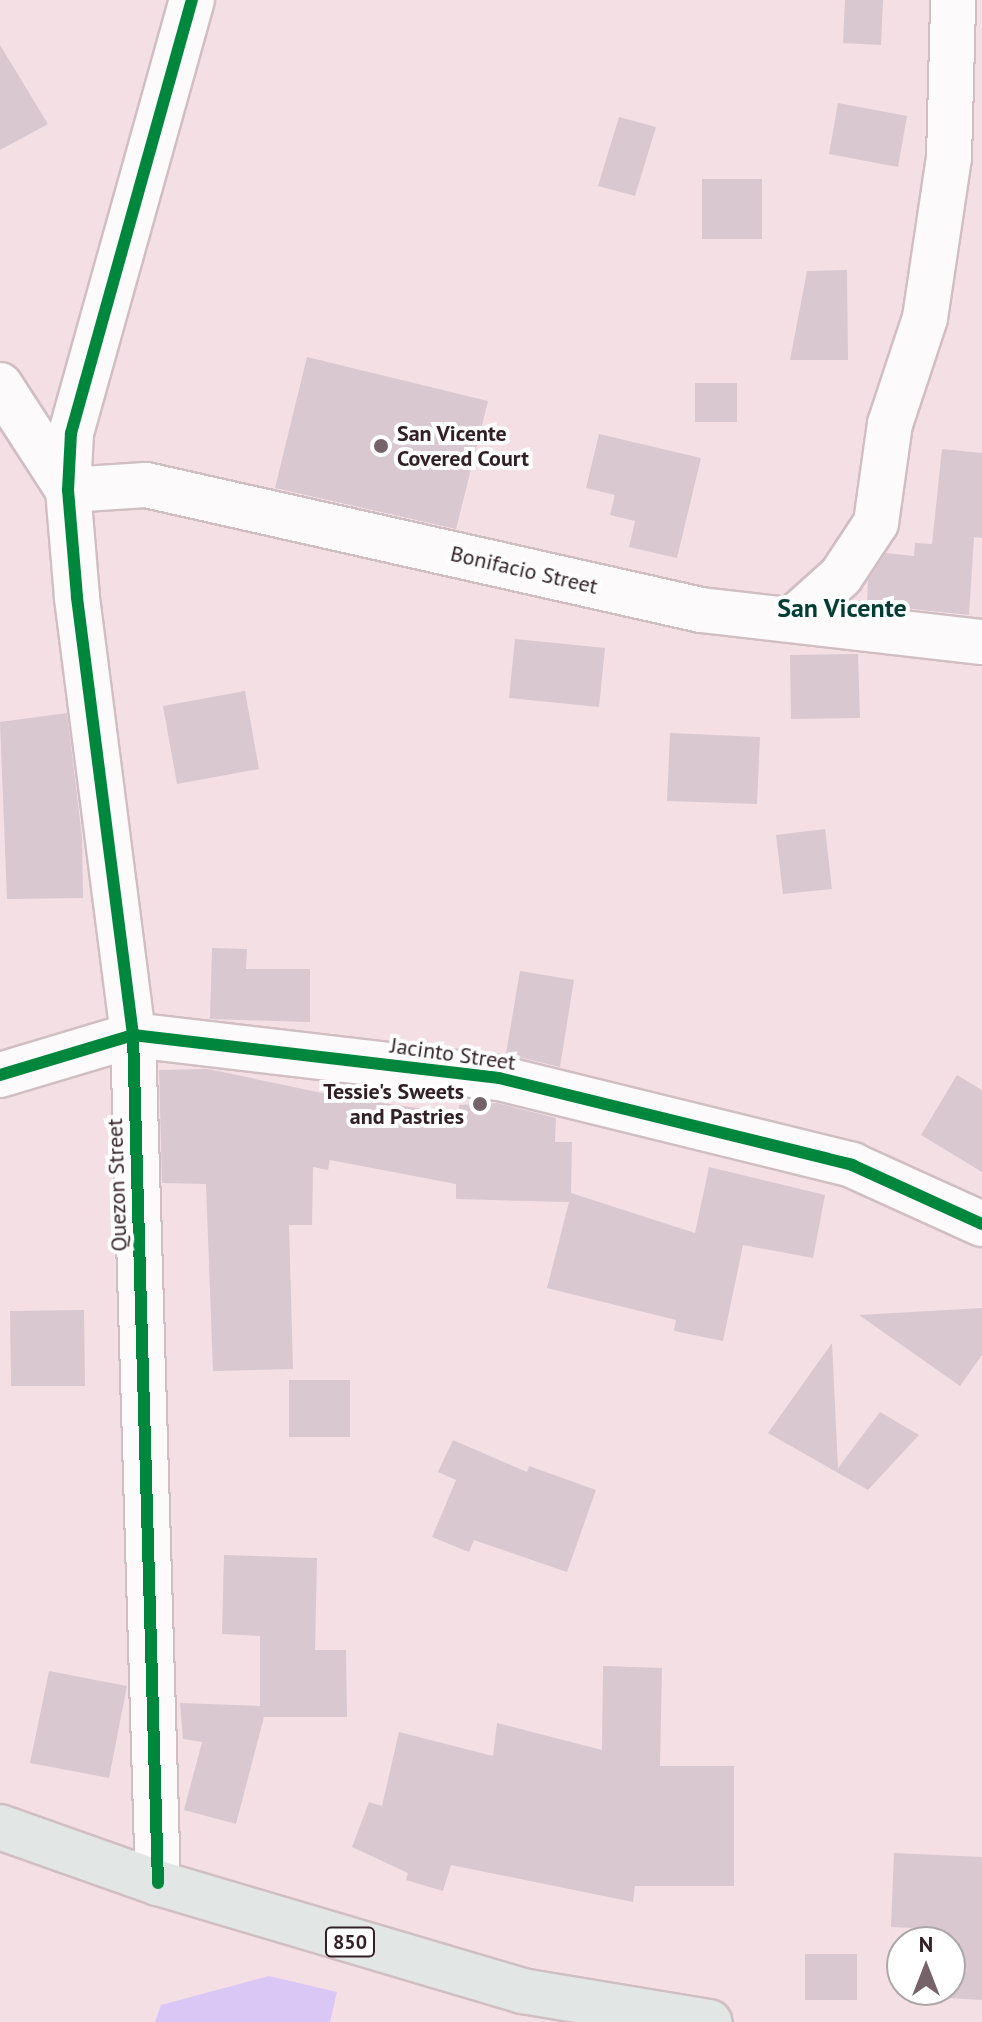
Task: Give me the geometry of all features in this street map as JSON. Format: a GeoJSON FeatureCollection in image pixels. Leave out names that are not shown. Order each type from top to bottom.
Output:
{"type":"FeatureCollection","features":[{"type":"Feature","properties":{"kind":"main road","name":"850"},"geometry":{"type":"LineString","coordinates":[[0,1827],[158,1883],[522,1991],[709,2022]]}},
{"type":"Feature","properties":{"kind":"street"},"geometry":{"type":"LineString","coordinates":[[68,490],[71,433],[192,0]]}},
{"type":"Feature","properties":{"kind":"street"},"geometry":{"type":"LineString","coordinates":[[793,619],[841,576],[876,523],[890,424],[925,318],[932,274],[949,158],[953,0]]}},
{"type":"Feature","properties":{"kind":"street","name":"Quezon Street"},"geometry":{"type":"LineString","coordinates":[[0,385],[68,490],[77,597],[133,1035],[158,1883]]}},
{"type":"Feature","properties":{"kind":"street","name":"Bonifacio Street"},"geometry":{"type":"LineString","coordinates":[[68,490],[146,485],[701,610],[982,642]]}},
{"type":"Feature","properties":{"kind":"street","name":"Jacinto Street"},"geometry":{"type":"LineString","coordinates":[[0,1075],[133,1035],[499,1078],[852,1165],[982,1224]]}},
{"type":"Feature","properties":{"kind":"shaded area"},"geometry":{"type":"Polygon","coordinates":[[[269,1976],[337,1992],[330,2022],[155,2022],[161,2005],[269,1976]]]}},
{"type":"Feature","properties":{"kind":"building"},"geometry":{"type":"Polygon","coordinates":[[[845,0],[883,0],[881,45],[843,43],[845,0]]]}},
{"type":"Feature","properties":{"kind":"building"},"geometry":{"type":"Polygon","coordinates":[[[0,45],[48,124],[0,150],[0,45]]]}},
{"type":"Feature","properties":{"kind":"building"},"geometry":{"type":"Polygon","coordinates":[[[838,103],[907,116],[898,167],[829,154],[838,103]]]}},
{"type":"Feature","properties":{"kind":"building"},"geometry":{"type":"Polygon","coordinates":[[[619,117],[656,127],[635,196],[598,186],[619,117]]]}},
{"type":"Feature","properties":{"kind":"building"},"geometry":{"type":"Polygon","coordinates":[[[702,179],[762,179],[762,239],[702,239],[702,179]]]}},
{"type":"Feature","properties":{"kind":"building"},"geometry":{"type":"Polygon","coordinates":[[[847,270],[848,360],[790,360],[807,271],[847,270]]]}},
{"type":"Feature","properties":{"kind":"building","name":"San Vicente Covered Court"},"geometry":{"type":"Polygon","coordinates":[[[307,357],[488,401],[456,529],[275,488],[307,357]]]}},
{"type":"Feature","properties":{"kind":"building"},"geometry":{"type":"Polygon","coordinates":[[[695,383],[737,383],[737,422],[695,422],[695,383]]]}},
{"type":"Feature","properties":{"kind":"building"},"geometry":{"type":"Polygon","coordinates":[[[599,434],[701,458],[677,558],[629,547],[635,521],[610,515],[615,495],[586,488],[599,434]]]}},
{"type":"Feature","properties":{"kind":"building"},"geometry":{"type":"Polygon","coordinates":[[[942,449],[982,453],[982,538],[974,537],[969,615],[867,604],[868,580],[886,553],[914,556],[915,543],[932,544],[942,449]]]}},
{"type":"Feature","properties":{"kind":"building"},"geometry":{"type":"Polygon","coordinates":[[[515,639],[605,648],[599,707],[509,698],[515,639]]]}},
{"type":"Feature","properties":{"kind":"building"},"geometry":{"type":"Polygon","coordinates":[[[858,654],[860,718],[791,719],[790,655],[858,654]]]}},
{"type":"Feature","properties":{"kind":"building"},"geometry":{"type":"Polygon","coordinates":[[[245,691],[259,769],[177,784],[163,706],[245,691]]]}},
{"type":"Feature","properties":{"kind":"building"},"geometry":{"type":"Polygon","coordinates":[[[67,713],[82,837],[83,898],[7,899],[0,722],[67,713]]]}},
{"type":"Feature","properties":{"kind":"building"},"geometry":{"type":"Polygon","coordinates":[[[670,733],[760,737],[757,804],[667,801],[670,733]]]}},
{"type":"Feature","properties":{"kind":"building"},"geometry":{"type":"Polygon","coordinates":[[[825,829],[832,889],[783,894],[776,835],[825,829]]]}},
{"type":"Feature","properties":{"kind":"building"},"geometry":{"type":"Polygon","coordinates":[[[212,948],[247,949],[246,969],[310,969],[310,1022],[210,1019],[212,948]]]}},
{"type":"Feature","properties":{"kind":"building"},"geometry":{"type":"Polygon","coordinates":[[[520,971],[574,980],[560,1067],[506,1054],[520,971]]]}},
{"type":"Feature","properties":{"kind":"building"},"geometry":{"type":"Polygon","coordinates":[[[208,1069],[341,1097],[459,1114],[459,1105],[497,1103],[556,1118],[555,1142],[572,1142],[571,1193],[695,1233],[709,1167],[825,1195],[813,1258],[743,1245],[723,1341],[674,1331],[676,1320],[547,1288],[569,1202],[456,1199],[456,1184],[330,1160],[328,1170],[313,1167],[312,1225],[289,1225],[293,1369],[213,1371],[206,1184],[162,1183],[159,1070],[208,1069]]]}},
{"type":"Feature","properties":{"kind":"building"},"geometry":{"type":"Polygon","coordinates":[[[957,1075],[982,1090],[982,1172],[921,1135],[957,1075]]]}},
{"type":"Feature","properties":{"kind":"building"},"geometry":{"type":"Polygon","coordinates":[[[982,1308],[982,1355],[960,1386],[859,1315],[982,1308]]]}},
{"type":"Feature","properties":{"kind":"building"},"geometry":{"type":"Polygon","coordinates":[[[84,1310],[85,1386],[11,1386],[10,1311],[84,1310]]]}},
{"type":"Feature","properties":{"kind":"building"},"geometry":{"type":"Polygon","coordinates":[[[832,1343],[838,1468],[880,1412],[919,1435],[868,1490],[768,1433],[832,1343]]]}},
{"type":"Feature","properties":{"kind":"building"},"geometry":{"type":"Polygon","coordinates":[[[289,1380],[350,1380],[350,1437],[289,1437],[289,1380]]]}},
{"type":"Feature","properties":{"kind":"building"},"geometry":{"type":"Polygon","coordinates":[[[453,1440],[527,1472],[529,1466],[596,1490],[567,1572],[474,1540],[469,1552],[432,1537],[456,1480],[438,1472],[453,1440]]]}},
{"type":"Feature","properties":{"kind":"building"},"geometry":{"type":"Polygon","coordinates":[[[224,1555],[317,1558],[315,1650],[346,1650],[347,1717],[264,1717],[236,1824],[184,1810],[202,1742],[183,1739],[180,1703],[260,1706],[260,1636],[222,1634],[224,1555]]]}},
{"type":"Feature","properties":{"kind":"building"},"geometry":{"type":"Polygon","coordinates":[[[603,1666],[662,1668],[660,1766],[734,1766],[734,1886],[635,1886],[633,1902],[451,1865],[443,1891],[406,1880],[408,1873],[352,1847],[369,1802],[382,1806],[399,1732],[493,1756],[497,1723],[602,1750],[603,1666]]]}},
{"type":"Feature","properties":{"kind":"building"},"geometry":{"type":"Polygon","coordinates":[[[49,1671],[127,1686],[109,1778],[30,1763],[49,1671]]]}},
{"type":"Feature","properties":{"kind":"building"},"geometry":{"type":"Polygon","coordinates":[[[894,1853],[982,1857],[982,2000],[966,1999],[966,1926],[891,1926],[894,1853]]]}},
{"type":"Feature","properties":{"kind":"building"},"geometry":{"type":"Polygon","coordinates":[[[805,1954],[857,1954],[857,2000],[805,2000],[805,1954]]]}},
{"type":"Feature","properties":{"kind":"cycle path"},"geometry":{"type":"LineString","coordinates":[[158,1883],[133,1035],[77,597],[68,490],[71,433],[192,0]]}},
{"type":"Feature","properties":{"kind":"cycle path"},"geometry":{"type":"LineString","coordinates":[[0,1075],[133,1035],[499,1078],[852,1165],[982,1224]]}},
{"type":"Feature","properties":{"kind":"place","name":"San Vicente Covered Court"},"geometry":{"type":"Point","coordinates":[381,446]}},
{"type":"Feature","properties":{"kind":"place","name":"Tessie's Sweets and Pastries"},"geometry":{"type":"Point","coordinates":[480,1104]}},
{"type":"Feature","properties":{"kind":"district","name":"San Vicente"},"geometry":{"type":"Point","coordinates":[842,608]}}]}
